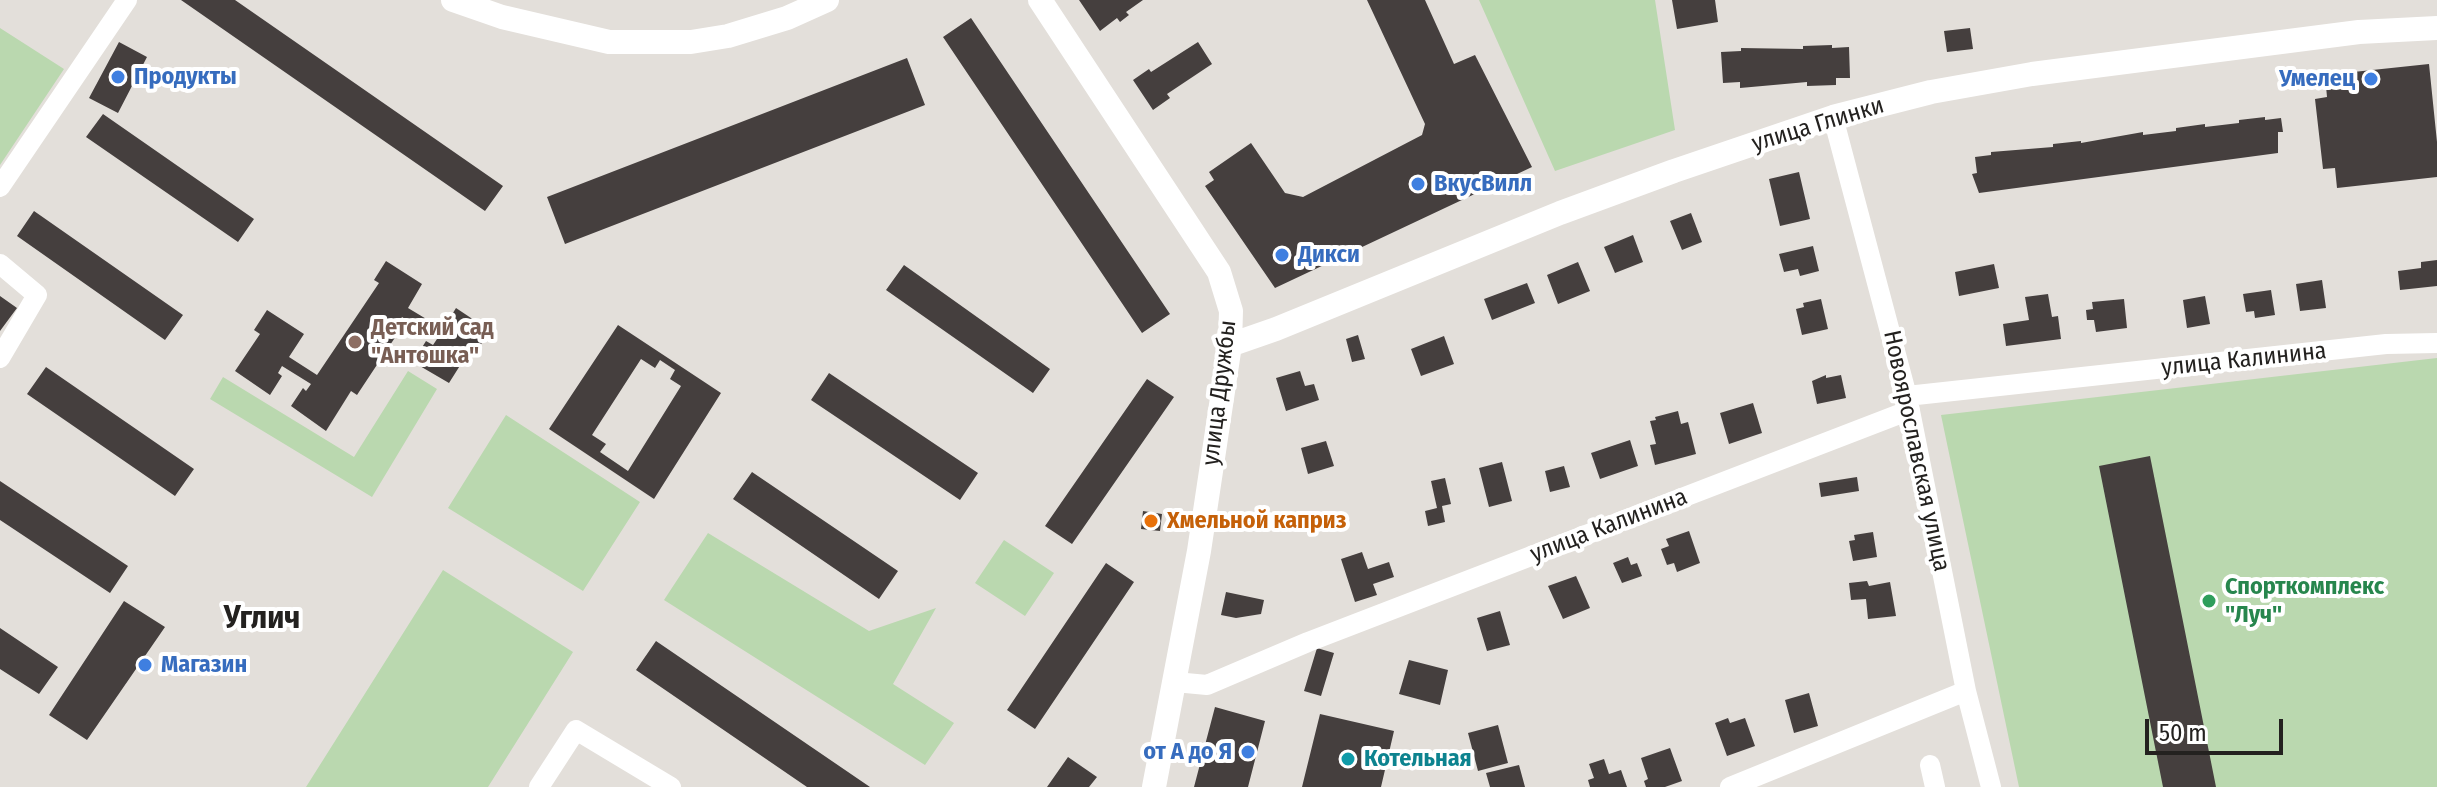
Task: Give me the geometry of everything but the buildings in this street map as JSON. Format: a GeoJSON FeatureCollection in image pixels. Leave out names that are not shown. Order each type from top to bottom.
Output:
{"type":"FeatureCollection","features":[{"type":"Feature","properties":{"kind":"street"},"geometry":{"type":"LineString","coordinates":[[0,187],[127,0]]}},
{"type":"Feature","properties":{"kind":"street"},"geometry":{"type":"LineString","coordinates":[[453,0],[502,17],[609,42],[691,42],[728,36],[787,18],[827,0]]}},
{"type":"Feature","properties":{"kind":"street","name":"улица Дружбы"},"geometry":{"type":"LineString","coordinates":[[1040,0],[1219,272],[1231,311],[1230,345],[1199,551],[1154,787]]}},
{"type":"Feature","properties":{"kind":"street","name":"улица Глинки"},"geometry":{"type":"LineString","coordinates":[[1230,345],[1560,213],[1833,117],[1931,92],[2032,74],[2359,32],[2437,28]]}},
{"type":"Feature","properties":{"kind":"street","name":"Новоярославская улица"},"geometry":{"type":"LineString","coordinates":[[1833,117],[1909,403],[1966,691],[1991,787]]}},
{"type":"Feature","properties":{"kind":"street"},"geometry":{"type":"LineString","coordinates":[[0,264],[37,295],[0,358]]}},
{"type":"Feature","properties":{"kind":"street","name":"улица Калинина"},"geometry":{"type":"LineString","coordinates":[[1175,682],[1207,685],[1909,403],[2386,344],[2437,343]]}},
{"type":"Feature","properties":{"kind":"street"},"geometry":{"type":"LineString","coordinates":[[1730,787],[1966,691]]}},
{"type":"Feature","properties":{"kind":"street"},"geometry":{"type":"LineString","coordinates":[[539,787],[576,730],[671,787]]}},
{"type":"Feature","properties":{"kind":"street"},"geometry":{"type":"LineString","coordinates":[[1930,765],[1935,787]]}},
{"type":"Feature","properties":{"kind":"green space"},"geometry":{"type":"Polygon","coordinates":[[[1479,0],[1655,0],[1675,130],[1555,171],[1479,0]]]}},
{"type":"Feature","properties":{"kind":"green space"},"geometry":{"type":"Polygon","coordinates":[[[0,28],[64,69],[0,165],[0,28]]]}},
{"type":"Feature","properties":{"kind":"green space","name":"Спорткомплекс \"Луч\""},"geometry":{"type":"Polygon","coordinates":[[[2437,358],[2437,787],[2019,787],[1941,415],[2437,358]]]}},
{"type":"Feature","properties":{"kind":"green space"},"geometry":{"type":"Polygon","coordinates":[[[408,371],[437,389],[372,497],[210,399],[223,377],[354,457],[408,371]]]}},
{"type":"Feature","properties":{"kind":"green space"},"geometry":{"type":"Polygon","coordinates":[[[506,415],[640,502],[583,591],[448,508],[506,415]]]}},
{"type":"Feature","properties":{"kind":"green space"},"geometry":{"type":"Polygon","coordinates":[[[708,533],[869,631],[936,608],[893,684],[954,723],[925,765],[664,600],[708,533]]]}},
{"type":"Feature","properties":{"kind":"green space"},"geometry":{"type":"Polygon","coordinates":[[[1004,540],[1054,573],[1025,616],[975,583],[1004,540]]]}},
{"type":"Feature","properties":{"kind":"green space"},"geometry":{"type":"Polygon","coordinates":[[[443,570],[573,652],[488,787],[306,787],[443,570]]]}},
{"type":"Feature","properties":{"kind":"place","name":"Продукты"},"geometry":{"type":"Point","coordinates":[118,77]}},
{"type":"Feature","properties":{"kind":"place","name":"Умелец"},"geometry":{"type":"Point","coordinates":[2371,79]}},
{"type":"Feature","properties":{"kind":"place","name":"ВкусВилл"},"geometry":{"type":"Point","coordinates":[1418,184]}},
{"type":"Feature","properties":{"kind":"place","name":"Дикси"},"geometry":{"type":"Point","coordinates":[1282,255]}},
{"type":"Feature","properties":{"kind":"place","name":"Детский сад \"Антошка\""},"geometry":{"type":"Point","coordinates":[355,342]}},
{"type":"Feature","properties":{"kind":"place","name":"Хмельной каприз"},"geometry":{"type":"Point","coordinates":[1151,521]}},
{"type":"Feature","properties":{"kind":"place","name":"Спорткомплекс \"Луч\""},"geometry":{"type":"Point","coordinates":[2209,601]}},
{"type":"Feature","properties":{"kind":"place","name":"Магазин"},"geometry":{"type":"Point","coordinates":[145,665]}},
{"type":"Feature","properties":{"kind":"place","name":"от А до Я"},"geometry":{"type":"Point","coordinates":[1248,752]}},
{"type":"Feature","properties":{"kind":"place","name":"Котельная"},"geometry":{"type":"Point","coordinates":[1348,759]}},
{"type":"Feature","properties":{"kind":"district","name":"Углич"},"geometry":{"type":"Point","coordinates":[262,619]}}]}
